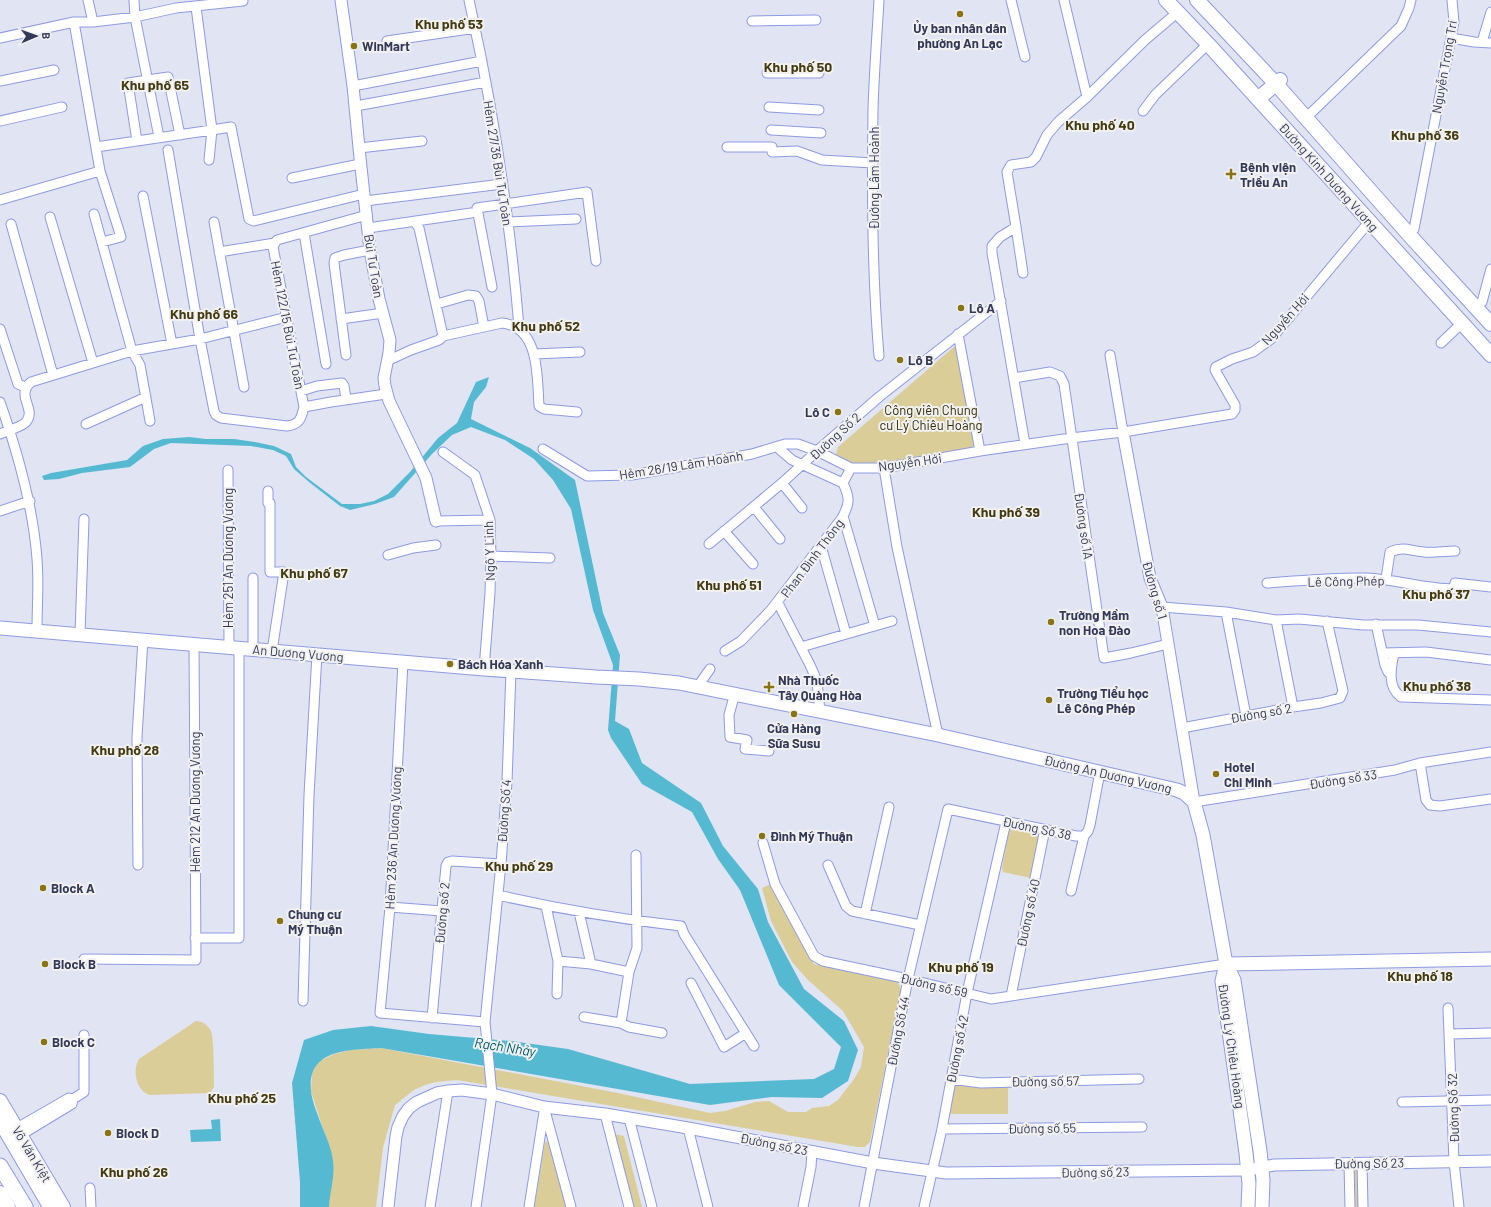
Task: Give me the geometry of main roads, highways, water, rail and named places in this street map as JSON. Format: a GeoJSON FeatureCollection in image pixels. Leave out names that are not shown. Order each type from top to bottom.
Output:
{"type":"FeatureCollection","features":[{"type":"Feature","properties":{"kind":"highway","name":"Võ Văn Kiệt"},"geometry":{"type":"LineString","coordinates":[[0,1120],[51,1207]]}},
{"type":"Feature","properties":{"kind":"highway"},"geometry":{"type":"LineString","coordinates":[[24,1207],[3,1172],[27,1165]]}},
{"type":"Feature","properties":{"kind":"main road","name":"Đường Kinh Dương Vương"},"geometry":{"type":"LineString","coordinates":[[1166,0],[1178,6],[1412,262]]}},
{"type":"Feature","properties":{"kind":"main road","name":"Đường Kinh Dương Vương"},"geometry":{"type":"LineString","coordinates":[[1197,0],[1278,82]]}},
{"type":"Feature","properties":{"kind":"main road","name":"Đường Kinh Dương Vương"},"geometry":{"type":"LineString","coordinates":[[1208,0],[1278,82],[1413,233],[1476,313],[1491,342]]}},
{"type":"Feature","properties":{"kind":"main road","name":"Đường Kinh Dương Vương"},"geometry":{"type":"LineString","coordinates":[[1178,6],[1208,44],[1261,96],[1369,222],[1412,262],[1491,324]]}},
{"type":"Feature","properties":{"kind":"main road"},"geometry":{"type":"LineString","coordinates":[[1261,96],[1278,82]]}},
{"type":"Feature","properties":{"kind":"main road","name":"Đường Kinh Dương Vương"},"geometry":{"type":"LineString","coordinates":[[1476,313],[1491,355]]}},
{"type":"Feature","properties":{"kind":"main road","name":"An Dương Vương"},"geometry":{"type":"LineString","coordinates":[[0,628],[484,669],[596,677]]}},
{"type":"Feature","properties":{"kind":"main road","name":"Đường An Dương Vương"},"geometry":{"type":"LineString","coordinates":[[596,677],[639,679],[698,686],[735,693],[820,712],[938,735],[1177,790],[1184,793],[1194,802],[1203,835],[1226,964]]}},
{"type":"Feature","properties":{"kind":"main road"},"geometry":{"type":"LineString","coordinates":[[1226,964],[1491,959]]}},
{"type":"Feature","properties":{"kind":"main road","name":"Đường Lý Chiêu Hoàng"},"geometry":{"type":"LineString","coordinates":[[1226,964],[1234,980],[1262,1168],[1262,1207]]}},
{"type":"Feature","properties":{"kind":"main road","name":"Đường Lý Chiêu Hoàng"},"geometry":{"type":"LineString","coordinates":[[1226,964],[1222,981],[1248,1170],[1248,1207]]}},
{"type":"Feature","properties":{"kind":"main road","name":"Võ Văn Kiệt"},"geometry":{"type":"LineString","coordinates":[[0,1101],[63,1207]]}},
{"type":"Feature","properties":{"kind":"main road"},"geometry":{"type":"LineString","coordinates":[[0,1193],[8,1207]]}},
{"type":"Feature","properties":{"kind":"water","name":"Rạch Nhảy"},"geometry":{"type":"Polygon","coordinates":[[[489,377],[486,387],[474,402],[471,419],[530,448],[575,480],[603,613],[620,655],[615,721],[629,729],[642,763],[701,803],[723,846],[758,889],[768,922],[804,989],[844,1021],[858,1050],[848,1081],[822,1098],[772,1097],[710,1105],[381,1048],[344,1051],[333,1054],[323,1059],[316,1066],[312,1077],[311,1091],[314,1105],[332,1157],[333,1172],[329,1207],[300,1207],[300,1182],[292,1083],[304,1040],[333,1030],[371,1026],[429,1034],[511,1041],[568,1049],[690,1084],[814,1079],[834,1069],[841,1047],[779,985],[740,890],[718,859],[692,812],[642,784],[611,738],[608,730],[613,665],[593,610],[571,509],[553,480],[534,459],[505,440],[471,427],[452,435],[432,454],[394,497],[375,504],[350,510],[340,506],[309,482],[294,469],[286,456],[273,450],[251,446],[171,443],[154,449],[130,467],[82,473],[59,479],[44,480],[42,476],[51,473],[127,460],[143,446],[163,439],[189,437],[206,439],[234,439],[274,446],[291,454],[296,467],[306,477],[342,504],[360,504],[374,501],[388,494],[410,472],[438,438],[457,423],[476,382],[489,377]]]}},
{"type":"Feature","properties":{"kind":"water"},"geometry":{"type":"Polygon","coordinates":[[[220,1119],[221,1141],[191,1142],[190,1130],[212,1129],[211,1120],[220,1119]]]}},
{"type":"Feature","properties":{"kind":"place","name":"Ủy ban nhân dân phường An Lạc"},"geometry":{"type":"Point","coordinates":[960,14]}},
{"type":"Feature","properties":{"kind":"place","name":"WinMart"},"geometry":{"type":"Point","coordinates":[354,46]}},
{"type":"Feature","properties":{"kind":"place","name":"Bệnh viện Triều An"},"geometry":{"type":"Point","coordinates":[1231,174]}},
{"type":"Feature","properties":{"kind":"place","name":"Lô A"},"geometry":{"type":"Point","coordinates":[961,308]}},
{"type":"Feature","properties":{"kind":"place","name":"Lô B"},"geometry":{"type":"Point","coordinates":[900,360]}},
{"type":"Feature","properties":{"kind":"place","name":"Lô C"},"geometry":{"type":"Point","coordinates":[838,412]}},
{"type":"Feature","properties":{"kind":"place","name":"Trường Mầm non Hoa Đào"},"geometry":{"type":"Point","coordinates":[1051,622]}},
{"type":"Feature","properties":{"kind":"place","name":"Bách Hóa Xanh"},"geometry":{"type":"Point","coordinates":[450,664]}},
{"type":"Feature","properties":{"kind":"place","name":"Nhà Thuốc Tây Quàng Hòa"},"geometry":{"type":"Point","coordinates":[769,687]}},
{"type":"Feature","properties":{"kind":"place","name":"Trường Tiểu học Lê Công Phép"},"geometry":{"type":"Point","coordinates":[1049,700]}},
{"type":"Feature","properties":{"kind":"place","name":"Cửa Hàng Sữa Susu"},"geometry":{"type":"Point","coordinates":[794,714]}},
{"type":"Feature","properties":{"kind":"place","name":"Hotel Chi Minh"},"geometry":{"type":"Point","coordinates":[1216,774]}},
{"type":"Feature","properties":{"kind":"place","name":"Đình Mỹ Thuận"},"geometry":{"type":"Point","coordinates":[762,836]}},
{"type":"Feature","properties":{"kind":"place","name":"Block A"},"geometry":{"type":"Point","coordinates":[43,888]}},
{"type":"Feature","properties":{"kind":"place","name":"Chung cư Mỹ Thuận"},"geometry":{"type":"Point","coordinates":[280,921]}},
{"type":"Feature","properties":{"kind":"place","name":"Block B"},"geometry":{"type":"Point","coordinates":[45,964]}},
{"type":"Feature","properties":{"kind":"place","name":"Block C"},"geometry":{"type":"Point","coordinates":[44,1042]}},
{"type":"Feature","properties":{"kind":"place","name":"Block D"},"geometry":{"type":"Point","coordinates":[108,1133]}},
{"type":"Feature","properties":{"kind":"district","name":"Khu phố 53"},"geometry":{"type":"Point","coordinates":[449,24]}},
{"type":"Feature","properties":{"kind":"district","name":"Khu phố 50"},"geometry":{"type":"Point","coordinates":[798,67]}},
{"type":"Feature","properties":{"kind":"district","name":"Khu phố 65"},"geometry":{"type":"Point","coordinates":[155,85]}},
{"type":"Feature","properties":{"kind":"district","name":"Khu phố 40"},"geometry":{"type":"Point","coordinates":[1100,125]}},
{"type":"Feature","properties":{"kind":"district","name":"Khu phố 36"},"geometry":{"type":"Point","coordinates":[1425,135]}},
{"type":"Feature","properties":{"kind":"district","name":"Khu phố 66"},"geometry":{"type":"Point","coordinates":[204,314]}},
{"type":"Feature","properties":{"kind":"district","name":"Khu phố 52"},"geometry":{"type":"Point","coordinates":[546,326]}},
{"type":"Feature","properties":{"kind":"district","name":"Khu phố 39"},"geometry":{"type":"Point","coordinates":[1006,512]}},
{"type":"Feature","properties":{"kind":"district","name":"Khu phố 67"},"geometry":{"type":"Point","coordinates":[314,573]}},
{"type":"Feature","properties":{"kind":"district","name":"Khu phố 51"},"geometry":{"type":"Point","coordinates":[729,585]}},
{"type":"Feature","properties":{"kind":"district","name":"Khu phố 37"},"geometry":{"type":"Point","coordinates":[1436,594]}},
{"type":"Feature","properties":{"kind":"district","name":"Khu phố 38"},"geometry":{"type":"Point","coordinates":[1437,686]}},
{"type":"Feature","properties":{"kind":"district","name":"Khu phố 28"},"geometry":{"type":"Point","coordinates":[125,750]}},
{"type":"Feature","properties":{"kind":"district","name":"Khu phố 29"},"geometry":{"type":"Point","coordinates":[519,866]}},
{"type":"Feature","properties":{"kind":"district","name":"Khu phố 19"},"geometry":{"type":"Point","coordinates":[961,967]}},
{"type":"Feature","properties":{"kind":"district","name":"Khu phố 18"},"geometry":{"type":"Point","coordinates":[1420,976]}},
{"type":"Feature","properties":{"kind":"district","name":"Khu phố 25"},"geometry":{"type":"Point","coordinates":[242,1098]}},
{"type":"Feature","properties":{"kind":"district","name":"Khu phố 26"},"geometry":{"type":"Point","coordinates":[134,1172]}},
{"type":"Feature","properties":{"kind":"park label","name":"Công viên Chung cư Lý Chiêu Hoàng"},"geometry":{"type":"Point","coordinates":[931,418]}}]}
